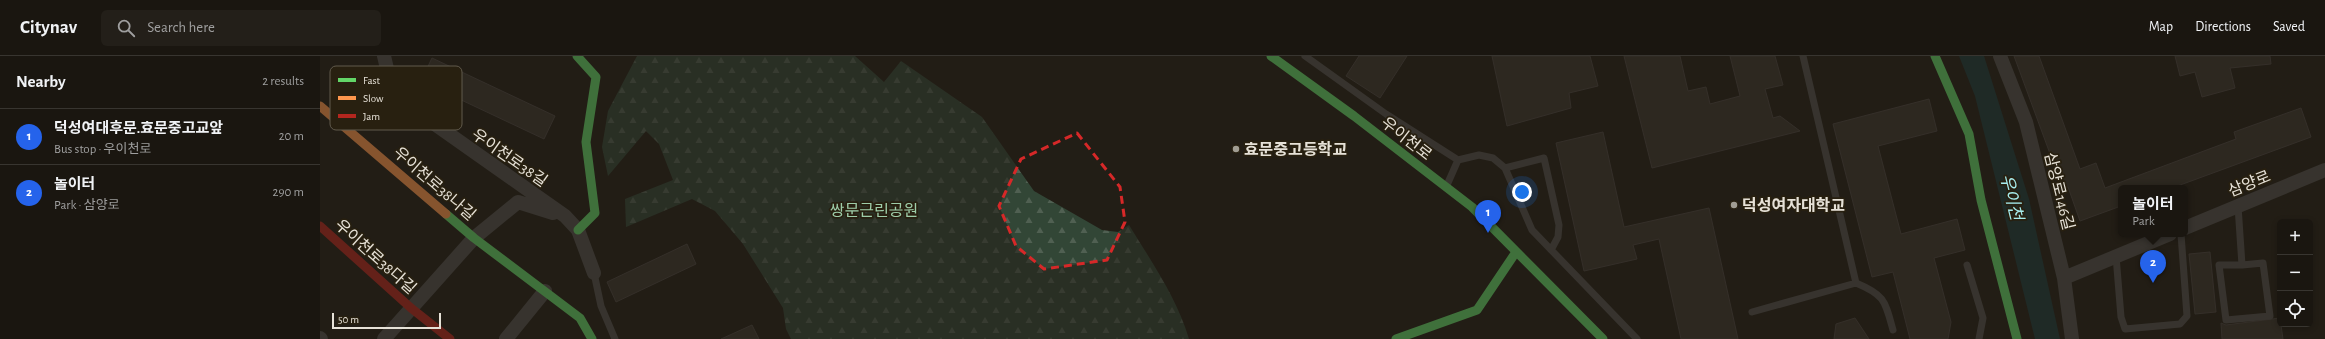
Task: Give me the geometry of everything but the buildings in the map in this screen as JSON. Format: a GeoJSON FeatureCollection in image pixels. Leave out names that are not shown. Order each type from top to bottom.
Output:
{"type":"FeatureCollection","features":[{"type":"Feature","properties":{"kind":"street","name":"우이천로38길"},"geometry":{"type":"LineString","coordinates":[[384,56],[386,66]]}},
{"type":"Feature","properties":{"kind":"street"},"geometry":{"type":"LineString","coordinates":[[576,56],[596,77],[586,142],[595,213],[578,230],[594,273]]}},
{"type":"Feature","properties":{"kind":"street","name":"우이천로"},"geometry":{"type":"LineString","coordinates":[[1271,56],[1354,116],[1472,207],[1603,339]]}},
{"type":"Feature","properties":{"kind":"street"},"geometry":{"type":"LineString","coordinates":[[1935,56],[1969,134],[1981,200],[2017,339]]}},
{"type":"Feature","properties":{"kind":"street","name":"삼양로146길"},"geometry":{"type":"LineString","coordinates":[[2000,56],[2026,122],[2064,278],[2072,339]]}},
{"type":"Feature","properties":{"kind":"street","name":"우이천로38나길"},"geometry":{"type":"LineString","coordinates":[[320,106],[330,115]]}},
{"type":"Feature","properties":{"kind":"street","name":"우이천로38나길"},"geometry":{"type":"LineString","coordinates":[[348,130],[474,238],[580,318],[592,339]]}},
{"type":"Feature","properties":{"kind":"street","name":"우이천로38길"},"geometry":{"type":"LineString","coordinates":[[443,130],[565,216],[578,230]]}},
{"type":"Feature","properties":{"kind":"street","name":"삼양로"},"geometry":{"type":"LineString","coordinates":[[2188,227],[2325,170]]}},
{"type":"Feature","properties":{"kind":"street","name":"우이천로38나길"},"geometry":{"type":"LineString","coordinates":[[384,339],[474,238],[518,202],[565,216]]}},
{"type":"Feature","properties":{"kind":"street","name":"우이천로38다길"},"geometry":{"type":"LineString","coordinates":[[320,226],[411,308],[450,339]]}},
{"type":"Feature","properties":{"kind":"street"},"geometry":{"type":"LineString","coordinates":[[2064,278],[2163,237]]}},
{"type":"Feature","properties":{"kind":"street"},"geometry":{"type":"LineString","coordinates":[[1401,338],[1477,310],[1516,252]]}},
{"type":"Feature","properties":{"kind":"street"},"geometry":{"type":"LineString","coordinates":[[506,339],[545,292]]}},
{"type":"Feature","properties":{"kind":"lane"},"geometry":{"type":"LineString","coordinates":[[1306,56],[1386,114],[1458,160],[1479,155],[1493,158],[1505,168],[1532,230],[1637,339]]}},
{"type":"Feature","properties":{"kind":"lane"},"geometry":{"type":"LineString","coordinates":[[1803,56],[1856,283]]}},
{"type":"Feature","properties":{"kind":"lane"},"geometry":{"type":"LineString","coordinates":[[1505,168],[1544,158],[1559,225],[1558,237],[1551,250]]}},
{"type":"Feature","properties":{"kind":"lane"},"geometry":{"type":"LineString","coordinates":[[1446,187],[1458,160]]}},
{"type":"Feature","properties":{"kind":"lane"},"geometry":{"type":"LineString","coordinates":[[2238,206],[2242,265]]}},
{"type":"Feature","properties":{"kind":"lane"},"geometry":{"type":"LineString","coordinates":[[2116,256],[2121,317],[2125,329],[2180,324],[2186,316],[2180,237]]}},
{"type":"Feature","properties":{"kind":"lane"},"geometry":{"type":"LineString","coordinates":[[2263,263],[2270,316],[2226,320],[2219,265],[2242,265],[2263,263]]}},
{"type":"Feature","properties":{"kind":"lane"},"geometry":{"type":"LineString","coordinates":[[1967,265],[1983,318],[1979,339]]}},
{"type":"Feature","properties":{"kind":"lane"},"geometry":{"type":"LineString","coordinates":[[594,273],[601,306],[615,339]]}},
{"type":"Feature","properties":{"kind":"lane"},"geometry":{"type":"LineString","coordinates":[[1752,312],[1856,283],[1873,290],[1885,302],[1893,330]]}},
{"type":"Feature","properties":{"kind":"highlighted area"},"geometry":{"type":"Polygon","coordinates":[[[1077,133],[1120,187],[1125,222],[1107,260],[1044,269],[1016,246],[999,206],[1021,159],[1077,133]]]}},
{"type":"Feature","properties":{"kind":"green space","name":"쌍문근린공원"},"geometry":{"type":"Polygon","coordinates":[[[637,56],[855,56],[884,82],[901,61],[982,117],[1034,191],[1102,230],[1118,232],[1129,225],[1171,294],[1189,339],[791,339],[786,329],[783,308],[743,244],[715,211],[692,199],[626,227],[625,199],[673,180],[659,144],[646,131],[608,176],[602,147],[608,111],[637,56]]]}},
{"type":"Feature","properties":{"kind":"water","name":"우이천"},"geometry":{"type":"Polygon","coordinates":[[[1959,56],[1984,56],[2029,199],[2060,339],[2035,339],[1975,96],[1959,56]]]}},
{"type":"Feature","properties":{"kind":"traffic: fast"},"geometry":{"type":"LineString","coordinates":[[577,56],[596,77],[586,142],[595,213],[578,230]]}},
{"type":"Feature","properties":{"kind":"traffic: fast"},"geometry":{"type":"LineString","coordinates":[[1271,56],[1354,116],[1472,207],[1603,339]]}},
{"type":"Feature","properties":{"kind":"traffic: fast"},"geometry":{"type":"LineString","coordinates":[[1935,56],[1969,134],[1981,200],[2017,339]]}},
{"type":"Feature","properties":{"kind":"traffic: fast"},"geometry":{"type":"LineString","coordinates":[[446,214],[474,238],[580,318],[592,339]]}},
{"type":"Feature","properties":{"kind":"traffic: fast"},"geometry":{"type":"LineString","coordinates":[[1396,339],[1477,310],[1516,252]]}},
{"type":"Feature","properties":{"kind":"traffic: slow"},"geometry":{"type":"LineString","coordinates":[[320,106],[330,115]]}},
{"type":"Feature","properties":{"kind":"traffic: slow"},"geometry":{"type":"LineString","coordinates":[[348,130],[446,214]]}},
{"type":"Feature","properties":{"kind":"traffic: jam"},"geometry":{"type":"LineString","coordinates":[[320,226],[411,308],[450,339]]}},
{"type":"Feature","properties":{"kind":"place","name":"효문중고등학교"},"geometry":{"type":"Point","coordinates":[1236,149]}},
{"type":"Feature","properties":{"kind":"place","name":"덕성여자대학교"},"geometry":{"type":"Point","coordinates":[1734,205]}},
{"type":"Feature","properties":{"kind":"place","name":"덕성여대후문.효문중고교앞"},"geometry":{"type":"Point","coordinates":[1488,233]}},
{"type":"Feature","properties":{"kind":"place","name":"놀이터"},"geometry":{"type":"Point","coordinates":[2153,283]}}]}
